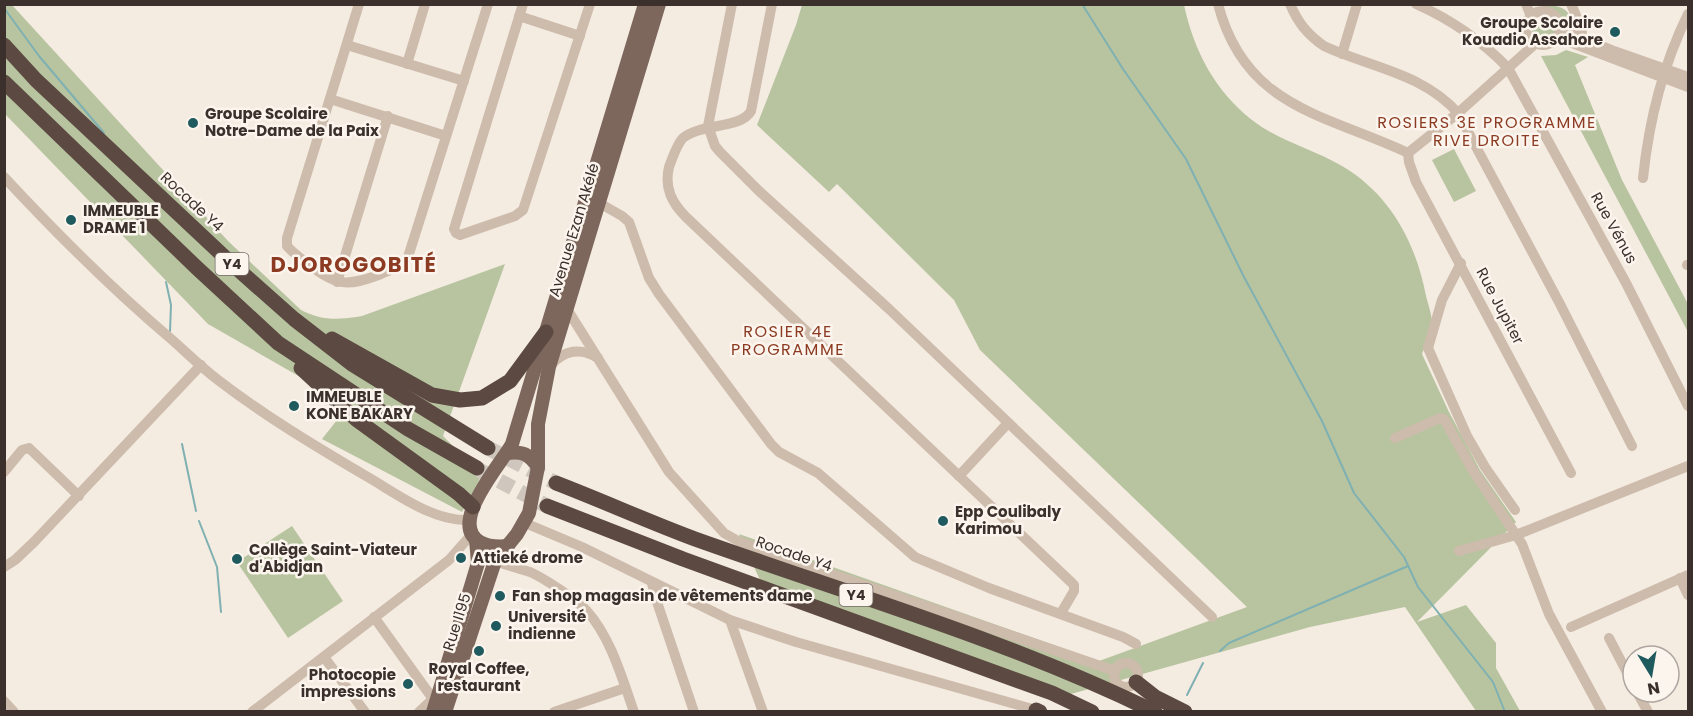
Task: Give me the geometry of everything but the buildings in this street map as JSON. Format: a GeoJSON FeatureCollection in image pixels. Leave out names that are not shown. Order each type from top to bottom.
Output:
{"type":"FeatureCollection","features":[{"type":"Feature","properties":{"kind":"highway","name":"Rocade Y4"},"geometry":{"type":"LineString","coordinates":[[4,45],[36,80],[233,265],[294,319],[352,364],[488,448]]}},
{"type":"Feature","properties":{"kind":"highway","name":"Y4"},"geometry":{"type":"LineString","coordinates":[[4,82],[278,344],[408,429],[477,468]]}},
{"type":"Feature","properties":{"kind":"highway"},"geometry":{"type":"LineString","coordinates":[[294,319],[432,395],[460,400],[482,398],[510,381],[546,332]]}},
{"type":"Feature","properties":{"kind":"highway"},"geometry":{"type":"LineString","coordinates":[[278,344],[357,420],[459,494],[471,513]]}},
{"type":"Feature","properties":{"kind":"highway","name":"Rocade Y4"},"geometry":{"type":"LineString","coordinates":[[556,483],[693,538],[996,644],[1061,669],[1155,711]]}},
{"type":"Feature","properties":{"kind":"highway","name":"Y4"},"geometry":{"type":"LineString","coordinates":[[547,506],[683,559],[1052,693],[1092,711]]}},
{"type":"Feature","properties":{"kind":"highway"},"geometry":{"type":"LineString","coordinates":[[1136,682],[1155,697],[1185,711]]}},
{"type":"Feature","properties":{"kind":"main road","name":"Avenue Ezan Akélé"},"geometry":{"type":"LineString","coordinates":[[507,453],[512,444],[645,4]]}},
{"type":"Feature","properties":{"kind":"main road","name":"Avenue Ezan Akélé"},"geometry":{"type":"LineString","coordinates":[[538,467],[538,424],[549,367],[659,4]]}},
{"type":"Feature","properties":{"kind":"main road"},"geometry":{"type":"LineString","coordinates":[[471,513],[507,453],[519,451],[525,453],[538,467]]}},
{"type":"Feature","properties":{"kind":"main road","name":"Rue I195"},"geometry":{"type":"LineString","coordinates":[[439,704],[495,561],[525,523],[538,467]]}},
{"type":"Feature","properties":{"kind":"main road","name":"Rue I195"},"geometry":{"type":"LineString","coordinates":[[439,704],[478,562],[471,513]]}},
{"type":"Feature","properties":{"kind":"main road"},"geometry":{"type":"LineString","coordinates":[[474,538],[495,547],[508,546]]}},
{"type":"Feature","properties":{"kind":"street"},"geometry":{"type":"LineString","coordinates":[[359,4],[287,238],[287,246],[323,276],[337,282],[353,282],[375,276],[404,263],[408,257],[488,4]]}},
{"type":"Feature","properties":{"kind":"street"},"geometry":{"type":"LineString","coordinates":[[407,63],[425,4]]}},
{"type":"Feature","properties":{"kind":"street"},"geometry":{"type":"LineString","coordinates":[[523,4],[454,229],[460,235],[515,216],[523,210],[590,4]]}},
{"type":"Feature","properties":{"kind":"street"},"geometry":{"type":"LineString","coordinates":[[732,4],[708,126],[715,146],[751,183],[881,302],[1212,617]]}},
{"type":"Feature","properties":{"kind":"street"},"geometry":{"type":"LineString","coordinates":[[772,4],[751,111],[742,121],[708,126],[683,138],[672,160],[666,181],[668,191],[679,210],[1074,585],[1074,591],[1061,613]]}},
{"type":"Feature","properties":{"kind":"street"},"geometry":{"type":"LineString","coordinates":[[1218,4],[1222,21],[1234,46],[1250,70],[1283,99],[1301,109],[1365,133],[1408,153],[1458,113],[1535,44]]}},
{"type":"Feature","properties":{"kind":"street"},"geometry":{"type":"LineString","coordinates":[[1290,4],[1296,18],[1310,35],[1324,46],[1426,85],[1444,98],[1458,113],[1560,304],[1632,446]]}},
{"type":"Feature","properties":{"kind":"street"},"geometry":{"type":"LineString","coordinates":[[1342,54],[1357,4]]}},
{"type":"Feature","properties":{"kind":"street"},"geometry":{"type":"LineString","coordinates":[[1526,4],[1531,16]]}},
{"type":"Feature","properties":{"kind":"street"},"geometry":{"type":"LineString","coordinates":[[1571,4],[1578,17],[1582,43]]}},
{"type":"Feature","properties":{"kind":"street","name":"Rue Vénus"},"geometry":{"type":"LineString","coordinates":[[1422,6],[1467,30],[1490,48],[1508,68],[1626,283],[1689,406]]}},
{"type":"Feature","properties":{"kind":"street"},"geometry":{"type":"LineString","coordinates":[[1540,8],[1552,13],[1559,20],[1560,33],[1552,44],[1544,46],[1535,44],[1529,39],[1526,31],[1531,16],[1540,8]]}},
{"type":"Feature","properties":{"kind":"street"},"geometry":{"type":"LineString","coordinates":[[1643,178],[1653,108],[1672,48],[1689,14]]}},
{"type":"Feature","properties":{"kind":"street"},"geometry":{"type":"LineString","coordinates":[[519,16],[580,36]]}},
{"type":"Feature","properties":{"kind":"street"},"geometry":{"type":"LineString","coordinates":[[1560,33],[1664,73],[1689,87]]}},
{"type":"Feature","properties":{"kind":"street"},"geometry":{"type":"LineString","coordinates":[[347,45],[464,81]]}},
{"type":"Feature","properties":{"kind":"street"},"geometry":{"type":"LineString","coordinates":[[1664,73],[1689,77]]}},
{"type":"Feature","properties":{"kind":"street"},"geometry":{"type":"LineString","coordinates":[[330,99],[446,136]]}},
{"type":"Feature","properties":{"kind":"street"},"geometry":{"type":"LineString","coordinates":[[337,282],[388,116]]}},
{"type":"Feature","properties":{"kind":"street","name":"Rue Jupiter"},"geometry":{"type":"LineString","coordinates":[[1408,153],[1416,182],[1461,263],[1570,473]]}},
{"type":"Feature","properties":{"kind":"street"},"geometry":{"type":"LineString","coordinates":[[4,177],[82,259],[126,301],[216,379],[271,417],[410,502],[446,518],[459,520],[471,513]]}},
{"type":"Feature","properties":{"kind":"street"},"geometry":{"type":"LineString","coordinates":[[586,197],[599,202],[629,222],[649,278],[659,294],[779,452],[818,473],[915,557],[1136,644]]}},
{"type":"Feature","properties":{"kind":"street"},"geometry":{"type":"LineString","coordinates":[[1461,263],[1442,300],[1429,351],[1467,436],[1515,510]]}},
{"type":"Feature","properties":{"kind":"street"},"geometry":{"type":"LineString","coordinates":[[567,309],[669,472],[724,533],[810,566],[1115,671]]}},
{"type":"Feature","properties":{"kind":"street"},"geometry":{"type":"LineString","coordinates":[[549,367],[568,352],[584,352],[598,358]]}},
{"type":"Feature","properties":{"kind":"street"},"geometry":{"type":"LineString","coordinates":[[4,567],[15,560],[79,496],[201,365]]}},
{"type":"Feature","properties":{"kind":"street"},"geometry":{"type":"LineString","coordinates":[[1395,438],[1440,418],[1444,419],[1472,469],[1516,535],[1529,560],[1549,614],[1602,711]]}},
{"type":"Feature","properties":{"kind":"street"},"geometry":{"type":"LineString","coordinates":[[959,476],[1008,423]]}},
{"type":"Feature","properties":{"kind":"street"},"geometry":{"type":"LineString","coordinates":[[4,472],[22,450],[29,448],[79,496]]}},
{"type":"Feature","properties":{"kind":"street"},"geometry":{"type":"LineString","coordinates":[[1459,551],[1516,535],[1689,466]]}},
{"type":"Feature","properties":{"kind":"street"},"geometry":{"type":"LineString","coordinates":[[525,523],[582,547],[730,620],[796,642],[1037,711]]}},
{"type":"Feature","properties":{"kind":"street"},"geometry":{"type":"LineString","coordinates":[[252,711],[449,560],[474,538]]}},
{"type":"Feature","properties":{"kind":"street"},"geometry":{"type":"LineString","coordinates":[[495,561],[532,573],[587,611],[610,650],[634,711]]}},
{"type":"Feature","properties":{"kind":"street"},"geometry":{"type":"LineString","coordinates":[[1571,627],[1684,577],[1689,595]]}},
{"type":"Feature","properties":{"kind":"street"},"geometry":{"type":"LineString","coordinates":[[652,583],[694,711]]}},
{"type":"Feature","properties":{"kind":"street"},"geometry":{"type":"LineString","coordinates":[[374,617],[439,704],[419,711]]}},
{"type":"Feature","properties":{"kind":"street"},"geometry":{"type":"LineString","coordinates":[[730,620],[763,711]]}},
{"type":"Feature","properties":{"kind":"street"},"geometry":{"type":"LineString","coordinates":[[1609,638],[1621,661]]}},
{"type":"Feature","properties":{"kind":"street"},"geometry":{"type":"LineString","coordinates":[[324,657],[365,711]]}},
{"type":"Feature","properties":{"kind":"street"},"geometry":{"type":"LineString","coordinates":[[1120,665],[1131,665],[1137,670],[1136,682],[1126,687],[1119,685],[1115,679],[1115,671],[1120,665]]}},
{"type":"Feature","properties":{"kind":"street"},"geometry":{"type":"LineString","coordinates":[[554,711],[625,688]]}},
{"type":"Feature","properties":{"kind":"street"},"geometry":{"type":"LineString","coordinates":[[4,700],[14,711]]}},
{"type":"Feature","properties":{"kind":"green space"},"geometry":{"type":"Polygon","coordinates":[[[5,5],[12,5],[228,241],[301,310],[330,319],[362,316],[505,264],[443,436],[482,475],[462,512],[322,439],[349,405],[208,324],[5,114],[5,5]]]}},
{"type":"Feature","properties":{"kind":"green space"},"geometry":{"type":"Polygon","coordinates":[[[802,5],[1184,5],[1200,54],[1217,83],[1239,109],[1273,134],[1342,166],[1374,191],[1387,205],[1408,239],[1421,276],[1432,323],[1422,354],[1480,470],[1516,522],[1417,622],[1466,605],[1496,643],[1496,668],[1520,711],[1476,711],[1405,607],[1310,627],[1053,699],[760,580],[739,534],[1099,661],[1247,607],[980,350],[954,300],[837,184],[829,192],[757,125],[802,5]]]}},
{"type":"Feature","properties":{"kind":"green space"},"geometry":{"type":"Polygon","coordinates":[[[1540,5],[1562,8],[1569,15],[1572,28],[1565,27],[1558,16],[1540,5]]]}},
{"type":"Feature","properties":{"kind":"green space"},"geometry":{"type":"Polygon","coordinates":[[[1544,19],[1553,22],[1556,31],[1553,40],[1544,43],[1535,40],[1532,31],[1535,22],[1544,19]]]}},
{"type":"Feature","properties":{"kind":"green space"},"geometry":{"type":"Polygon","coordinates":[[[1566,50],[1588,57],[1575,65],[1622,180],[1688,304],[1688,332],[1541,56],[1556,55],[1566,50]]]}},
{"type":"Feature","properties":{"kind":"green space"},"geometry":{"type":"Polygon","coordinates":[[[1454,149],[1476,191],[1454,202],[1432,160],[1454,149]]]}},
{"type":"Feature","properties":{"kind":"green space"},"geometry":{"type":"Polygon","coordinates":[[[292,526],[343,601],[288,638],[237,562],[292,526]]]}},
{"type":"Feature","properties":{"kind":"waterway"},"geometry":{"type":"LineString","coordinates":[[1082,4],[1123,69],[1186,159],[1244,277],[1322,421],[1354,493],[1404,557],[1418,587],[1493,682],[1505,712]]}},
{"type":"Feature","properties":{"kind":"waterway"},"geometry":{"type":"LineString","coordinates":[[4,8],[39,56],[104,133]]}},
{"type":"Feature","properties":{"kind":"waterway"},"geometry":{"type":"LineString","coordinates":[[166,282],[171,305],[170,331]]}},
{"type":"Feature","properties":{"kind":"waterway"},"geometry":{"type":"LineString","coordinates":[[182,444],[196,511]]}},
{"type":"Feature","properties":{"kind":"waterway"},"geometry":{"type":"LineString","coordinates":[[199,521],[217,567],[221,612]]}},
{"type":"Feature","properties":{"kind":"waterway"},"geometry":{"type":"LineString","coordinates":[[1220,651],[1229,643],[1408,566]]}},
{"type":"Feature","properties":{"kind":"waterway"},"geometry":{"type":"LineString","coordinates":[[1187,695],[1203,663]]}},
{"type":"Feature","properties":{"kind":"tunnel"},"geometry":{"type":"LineString","coordinates":[[488,448],[556,483]]}},
{"type":"Feature","properties":{"kind":"tunnel"},"geometry":{"type":"LineString","coordinates":[[479,470],[547,506]]}},
{"type":"Feature","properties":{"kind":"place","name":"Groupe Scolaire Kouadio Assahore"},"geometry":{"type":"Point","coordinates":[1615,32]}},
{"type":"Feature","properties":{"kind":"place","name":"Groupe Scolaire Notre-Dame de la Paix"},"geometry":{"type":"Point","coordinates":[193,123]}},
{"type":"Feature","properties":{"kind":"place","name":"IMMEUBLE DRAME 1"},"geometry":{"type":"Point","coordinates":[71,220]}},
{"type":"Feature","properties":{"kind":"place","name":"IMMEUBLE KONE BAKARY"},"geometry":{"type":"Point","coordinates":[294,406]}},
{"type":"Feature","properties":{"kind":"place","name":"Epp Coulibaly Karimou"},"geometry":{"type":"Point","coordinates":[943,521]}},
{"type":"Feature","properties":{"kind":"place","name":"Attieké drome"},"geometry":{"type":"Point","coordinates":[461,558]}},
{"type":"Feature","properties":{"kind":"place","name":"Collège Saint-Viateur d'Abidjan"},"geometry":{"type":"Point","coordinates":[237,559]}},
{"type":"Feature","properties":{"kind":"place","name":"Fan shop magasin de vêtements dame"},"geometry":{"type":"Point","coordinates":[500,596]}},
{"type":"Feature","properties":{"kind":"place","name":"Université indienne"},"geometry":{"type":"Point","coordinates":[496,626]}},
{"type":"Feature","properties":{"kind":"place","name":"Royal Coffee, restaurant"},"geometry":{"type":"Point","coordinates":[479,651]}},
{"type":"Feature","properties":{"kind":"place","name":"Photocopie impressions"},"geometry":{"type":"Point","coordinates":[408,684]}},
{"type":"Feature","properties":{"kind":"district","name":"ROSIERS 3E PROGRAMME RIVE DROITE"},"geometry":{"type":"Point","coordinates":[1487,131]}},
{"type":"Feature","properties":{"kind":"district","name":"DJOROGOBITÉ"},"geometry":{"type":"Point","coordinates":[354,265]}},
{"type":"Feature","properties":{"kind":"district","name":"ROSIER 4E PROGRAMME"},"geometry":{"type":"Point","coordinates":[788,340]}}]}
